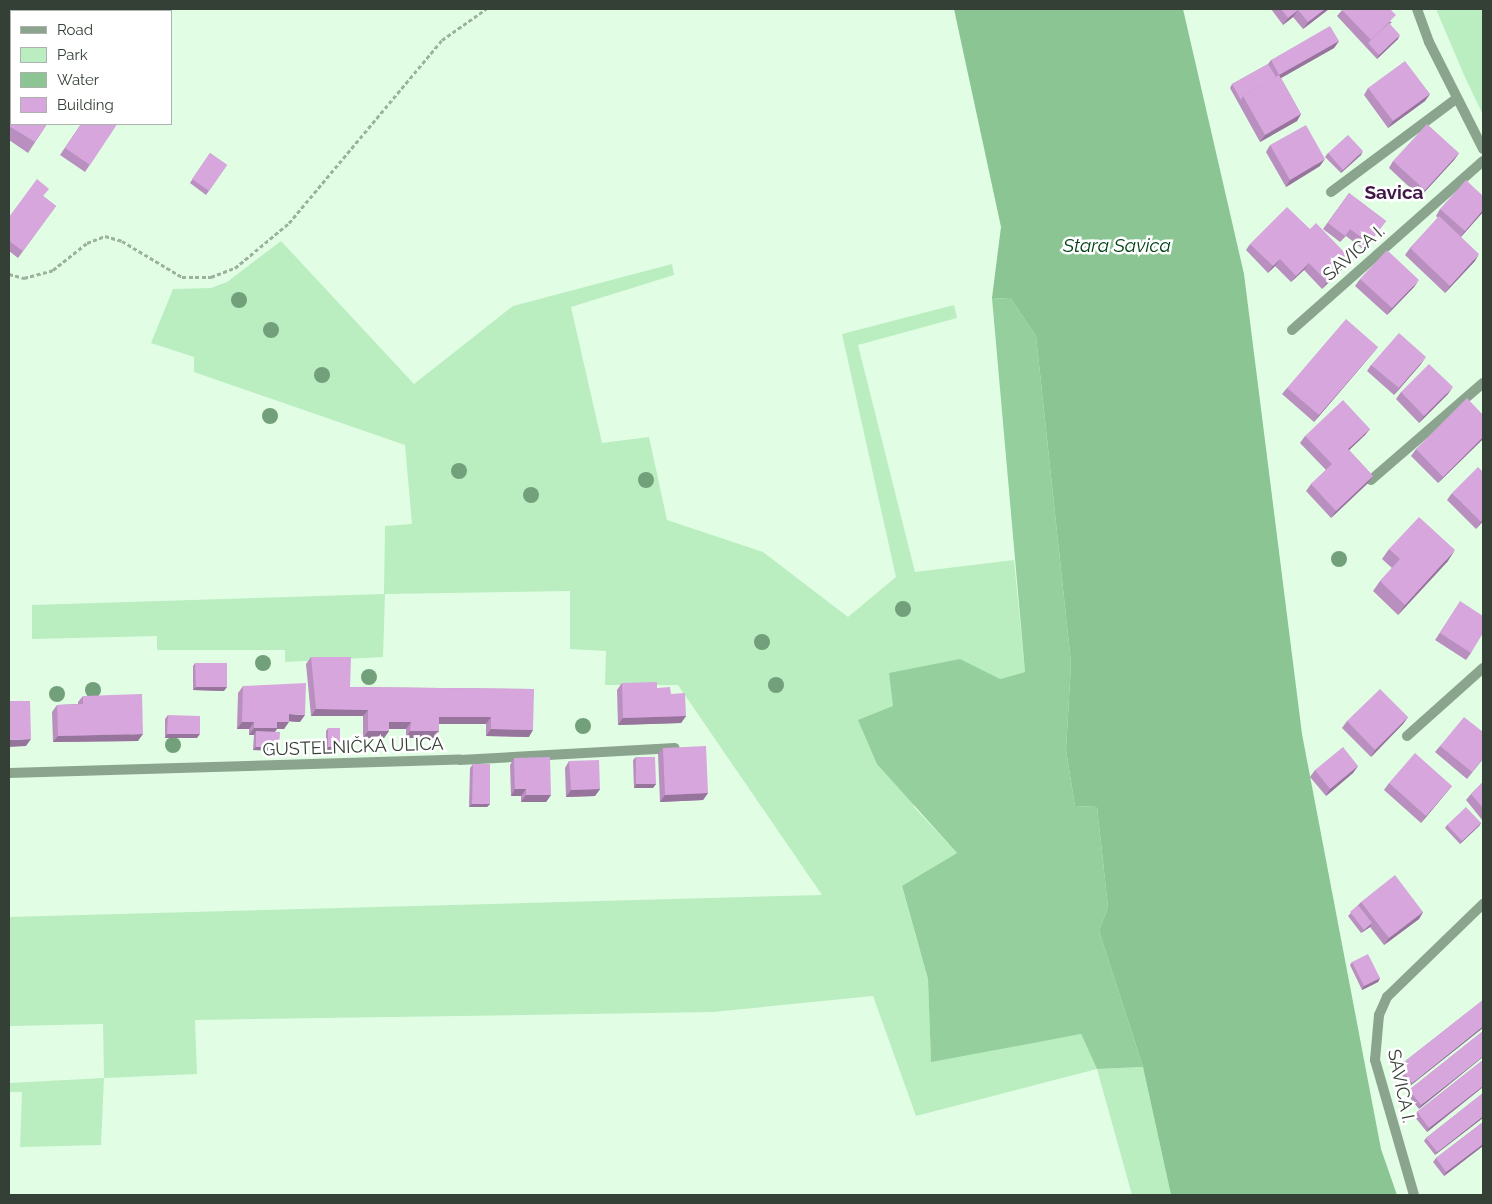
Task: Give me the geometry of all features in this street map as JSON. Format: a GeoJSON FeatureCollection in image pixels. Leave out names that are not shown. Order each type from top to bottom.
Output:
{"type":"FeatureCollection","features":[{"type":"Feature","properties":{"kind":"street"},"geometry":{"type":"LineString","coordinates":[[1416,9],[1483,149]]}},
{"type":"Feature","properties":{"kind":"street"},"geometry":{"type":"LineString","coordinates":[[1331,192],[1457,98]]}},
{"type":"Feature","properties":{"kind":"street","name":"SAVICA I."},"geometry":{"type":"LineString","coordinates":[[1292,330],[1483,161]]}},
{"type":"Feature","properties":{"kind":"street"},"geometry":{"type":"LineString","coordinates":[[1371,480],[1483,383]]}},
{"type":"Feature","properties":{"kind":"street"},"geometry":{"type":"LineString","coordinates":[[1407,736],[1483,668]]}},
{"type":"Feature","properties":{"kind":"street","name":"GUSTELNIČKA ULICA"},"geometry":{"type":"LineString","coordinates":[[9,772],[460,760],[687,747]]}},
{"type":"Feature","properties":{"kind":"street","name":"SAVICA I."},"geometry":{"type":"LineString","coordinates":[[1414,1195],[1375,1060],[1379,1015],[1387,996],[1483,904]]}},
{"type":"Feature","properties":{"kind":"path"},"geometry":{"type":"LineString","coordinates":[[9,274],[24,278],[53,270],[87,243],[105,236],[122,241],[182,277],[212,277],[236,268],[288,223],[442,40],[486,9]]}},
{"type":"Feature","properties":{"kind":"green space"},"geometry":{"type":"Polygon","coordinates":[[[1436,9],[1483,9],[1483,115],[1464,75],[1436,9]]]}},
{"type":"Feature","properties":{"kind":"green space"},"geometry":{"type":"Polygon","coordinates":[[[281,241],[414,384],[513,306],[672,264],[674,275],[571,307],[602,443],[649,437],[667,520],[763,552],[848,617],[896,577],[842,334],[954,305],[957,318],[858,345],[915,572],[1014,560],[1025,672],[1000,679],[889,673],[914,807],[957,853],[902,887],[928,979],[931,1061],[1081,1034],[1097,1069],[916,1116],[873,996],[713,1012],[195,1020],[197,1074],[104,1078],[103,1024],[9,1026],[9,917],[822,895],[678,685],[605,685],[606,651],[570,649],[570,591],[385,594],[383,657],[285,662],[285,650],[157,650],[157,636],[32,639],[32,605],[384,594],[385,526],[412,524],[405,445],[194,372],[194,357],[151,343],[173,289],[211,288],[227,282],[281,241]]]}},
{"type":"Feature","properties":{"kind":"green space"},"geometry":{"type":"Polygon","coordinates":[[[1143,1067],[1171,1195],[1132,1195],[1097,1069],[1143,1067]]]}},
{"type":"Feature","properties":{"kind":"green space"},"geometry":{"type":"Polygon","coordinates":[[[104,1078],[101,1145],[20,1147],[22,1092],[9,1092],[9,1083],[104,1078]]]}},
{"type":"Feature","properties":{"kind":"shaded area"},"geometry":{"type":"Polygon","coordinates":[[[992,298],[1011,299],[1036,336],[1071,663],[1066,750],[1075,806],[1097,807],[1108,907],[1099,931],[1143,1067],[1097,1069],[1081,1034],[931,1062],[928,979],[902,886],[957,853],[877,764],[858,720],[893,706],[889,673],[960,659],[1000,679],[1025,672],[992,298]]]}},
{"type":"Feature","properties":{"kind":"water","name":"Stara Savica"},"geometry":{"type":"Polygon","coordinates":[[[954,9],[1183,9],[1244,274],[1302,734],[1381,1149],[1397,1195],[1171,1195],[1143,1067],[1099,931],[1108,907],[1097,807],[1075,806],[1066,750],[1071,663],[1036,336],[1011,299],[992,298],[1001,227],[954,9]]]}},
{"type":"Feature","properties":{"kind":"building"},"geometry":{"type":"Polygon","coordinates":[[[106,9],[108,10],[72,10],[106,9]]]}},
{"type":"Feature","properties":{"kind":"building"},"geometry":{"type":"Polygon","coordinates":[[[1281,9],[1325,9],[1308,22],[1298,10],[1288,18],[1281,9]]]}},
{"type":"Feature","properties":{"kind":"building"},"geometry":{"type":"Polygon","coordinates":[[[1343,9],[1390,9],[1396,15],[1371,40],[1343,9]]]}},
{"type":"Feature","properties":{"kind":"building"},"geometry":{"type":"Polygon","coordinates":[[[1389,23],[1400,35],[1379,55],[1368,43],[1389,23]]]}},
{"type":"Feature","properties":{"kind":"building"},"geometry":{"type":"Polygon","coordinates":[[[1330,26],[1339,41],[1279,75],[1271,60],[1330,26]]]}},
{"type":"Feature","properties":{"kind":"building"},"geometry":{"type":"Polygon","coordinates":[[[1405,61],[1430,94],[1393,121],[1368,88],[1405,61]]]}},
{"type":"Feature","properties":{"kind":"building"},"geometry":{"type":"Polygon","coordinates":[[[1268,64],[1276,77],[1243,96],[1241,100],[1232,84],[1268,64]]]}},
{"type":"Feature","properties":{"kind":"building"},"geometry":{"type":"Polygon","coordinates":[[[1279,75],[1301,114],[1265,135],[1243,96],[1279,75]]]}},
{"type":"Feature","properties":{"kind":"building"},"geometry":{"type":"Polygon","coordinates":[[[10,105],[10,125],[46,125],[35,142],[9,126],[10,105]]]}},
{"type":"Feature","properties":{"kind":"building"},"geometry":{"type":"Polygon","coordinates":[[[1427,124],[1459,153],[1425,190],[1393,161],[1427,124]]]}},
{"type":"Feature","properties":{"kind":"building"},"geometry":{"type":"Polygon","coordinates":[[[80,125],[116,125],[90,165],[65,148],[80,125]]]}},
{"type":"Feature","properties":{"kind":"building"},"geometry":{"type":"Polygon","coordinates":[[[1306,125],[1325,159],[1290,180],[1270,145],[1306,125]]]}},
{"type":"Feature","properties":{"kind":"building"},"geometry":{"type":"Polygon","coordinates":[[[1348,135],[1363,151],[1343,170],[1328,153],[1348,135]]]}},
{"type":"Feature","properties":{"kind":"building"},"geometry":{"type":"Polygon","coordinates":[[[210,153],[227,165],[209,191],[192,179],[210,153]]]}},
{"type":"Feature","properties":{"kind":"building"},"geometry":{"type":"Polygon","coordinates":[[[37,179],[49,189],[43,196],[56,206],[23,251],[9,241],[9,217],[37,179]]]}},
{"type":"Feature","properties":{"kind":"building"},"geometry":{"type":"Polygon","coordinates":[[[1466,180],[1483,196],[1483,210],[1465,231],[1440,209],[1466,180]]]}},
{"type":"Feature","properties":{"kind":"building"},"geometry":{"type":"Polygon","coordinates":[[[1349,193],[1386,221],[1369,243],[1350,229],[1345,236],[1328,223],[1349,193]]]}},
{"type":"Feature","properties":{"kind":"building"},"geometry":{"type":"Polygon","coordinates":[[[1287,207],[1310,229],[1316,223],[1350,258],[1327,282],[1309,263],[1296,276],[1280,259],[1273,266],[1250,244],[1287,207]]]}},
{"type":"Feature","properties":{"kind":"building"},"geometry":{"type":"Polygon","coordinates":[[[1439,216],[1479,254],[1450,286],[1410,248],[1439,216]]]}},
{"type":"Feature","properties":{"kind":"building"},"geometry":{"type":"Polygon","coordinates":[[[1387,250],[1419,280],[1392,308],[1360,279],[1387,250]]]}},
{"type":"Feature","properties":{"kind":"building"},"geometry":{"type":"Polygon","coordinates":[[[1346,319],[1378,347],[1319,415],[1287,388],[1346,319]]]}},
{"type":"Feature","properties":{"kind":"building"},"geometry":{"type":"Polygon","coordinates":[[[1399,333],[1426,357],[1399,388],[1371,365],[1399,333]]]}},
{"type":"Feature","properties":{"kind":"building"},"geometry":{"type":"Polygon","coordinates":[[[1429,364],[1453,387],[1424,416],[1401,392],[1429,364]]]}},
{"type":"Feature","properties":{"kind":"building"},"geometry":{"type":"Polygon","coordinates":[[[1467,398],[1483,415],[1483,437],[1443,477],[1416,449],[1467,398]]]}},
{"type":"Feature","properties":{"kind":"building"},"geometry":{"type":"Polygon","coordinates":[[[1343,400],[1370,429],[1348,449],[1373,476],[1336,511],[1311,484],[1332,464],[1305,436],[1343,400]]]}},
{"type":"Feature","properties":{"kind":"building"},"geometry":{"type":"Polygon","coordinates":[[[1478,467],[1483,472],[1483,519],[1481,522],[1452,493],[1478,467]]]}},
{"type":"Feature","properties":{"kind":"building"},"geometry":{"type":"Polygon","coordinates":[[[1419,517],[1455,550],[1405,605],[1380,581],[1400,559],[1389,549],[1419,517]]]}},
{"type":"Feature","properties":{"kind":"building"},"geometry":{"type":"Polygon","coordinates":[[[1460,601],[1483,616],[1483,633],[1471,653],[1440,633],[1460,601]]]}},
{"type":"Feature","properties":{"kind":"building"},"geometry":{"type":"Polygon","coordinates":[[[311,657],[351,657],[350,687],[534,689],[533,730],[491,729],[491,717],[439,717],[439,731],[410,731],[411,722],[389,722],[389,731],[368,731],[368,710],[316,709],[311,657]]]}},
{"type":"Feature","properties":{"kind":"building"},"geometry":{"type":"Polygon","coordinates":[[[195,663],[227,663],[227,687],[196,687],[195,663]]]}},
{"type":"Feature","properties":{"kind":"building"},"geometry":{"type":"Polygon","coordinates":[[[657,682],[657,688],[670,687],[671,694],[685,693],[686,716],[623,718],[622,683],[657,682]]]}},
{"type":"Feature","properties":{"kind":"building"},"geometry":{"type":"Polygon","coordinates":[[[306,683],[305,715],[289,714],[289,722],[277,722],[277,728],[254,728],[254,722],[242,722],[243,686],[306,683]]]}},
{"type":"Feature","properties":{"kind":"building"},"geometry":{"type":"Polygon","coordinates":[[[1380,689],[1408,717],[1375,750],[1347,721],[1380,689]]]}},
{"type":"Feature","properties":{"kind":"building"},"geometry":{"type":"Polygon","coordinates":[[[142,694],[143,734],[58,736],[57,705],[83,704],[83,696],[142,694]]]}},
{"type":"Feature","properties":{"kind":"building"},"geometry":{"type":"Polygon","coordinates":[[[9,701],[30,701],[31,739],[9,740],[9,701]]]}},
{"type":"Feature","properties":{"kind":"building"},"geometry":{"type":"Polygon","coordinates":[[[168,715],[200,716],[200,734],[167,734],[168,715]]]}},
{"type":"Feature","properties":{"kind":"building"},"geometry":{"type":"Polygon","coordinates":[[[1464,717],[1483,732],[1483,758],[1472,772],[1440,746],[1464,717]]]}},
{"type":"Feature","properties":{"kind":"building"},"geometry":{"type":"Polygon","coordinates":[[[328,728],[340,728],[340,747],[328,747],[328,728]]]}},
{"type":"Feature","properties":{"kind":"building"},"geometry":{"type":"Polygon","coordinates":[[[256,731],[280,732],[279,747],[256,747],[256,731]]]}},
{"type":"Feature","properties":{"kind":"building"},"geometry":{"type":"Polygon","coordinates":[[[706,746],[708,793],[665,795],[663,748],[706,746]]]}},
{"type":"Feature","properties":{"kind":"building"},"geometry":{"type":"Polygon","coordinates":[[[1343,747],[1358,766],[1330,789],[1315,770],[1343,747]]]}},
{"type":"Feature","properties":{"kind":"building"},"geometry":{"type":"Polygon","coordinates":[[[1415,753],[1452,786],[1426,816],[1389,783],[1415,753]]]}},
{"type":"Feature","properties":{"kind":"building"},"geometry":{"type":"Polygon","coordinates":[[[550,757],[551,795],[526,795],[526,789],[515,789],[514,758],[550,757]]]}},
{"type":"Feature","properties":{"kind":"building"},"geometry":{"type":"Polygon","coordinates":[[[636,757],[655,757],[656,784],[636,784],[636,757]]]}},
{"type":"Feature","properties":{"kind":"building"},"geometry":{"type":"Polygon","coordinates":[[[599,760],[600,789],[571,790],[569,761],[599,760]]]}},
{"type":"Feature","properties":{"kind":"building"},"geometry":{"type":"Polygon","coordinates":[[[473,764],[490,764],[490,804],[472,804],[473,764]]]}},
{"type":"Feature","properties":{"kind":"building"},"geometry":{"type":"Polygon","coordinates":[[[1483,782],[1483,808],[1471,794],[1483,782]]]}},
{"type":"Feature","properties":{"kind":"building"},"geometry":{"type":"Polygon","coordinates":[[[1466,807],[1481,823],[1462,841],[1447,825],[1466,807]]]}},
{"type":"Feature","properties":{"kind":"building"},"geometry":{"type":"Polygon","coordinates":[[[1395,875],[1423,912],[1389,938],[1361,902],[1395,875]]]}},
{"type":"Feature","properties":{"kind":"building"},"geometry":{"type":"Polygon","coordinates":[[[1358,905],[1372,923],[1364,930],[1350,912],[1358,905]]]}},
{"type":"Feature","properties":{"kind":"building"},"geometry":{"type":"Polygon","coordinates":[[[1368,954],[1380,978],[1364,986],[1352,962],[1368,954]]]}},
{"type":"Feature","properties":{"kind":"building"},"geometry":{"type":"Polygon","coordinates":[[[1483,1000],[1483,1026],[1412,1083],[1399,1066],[1483,1000]]]}},
{"type":"Feature","properties":{"kind":"building"},"geometry":{"type":"Polygon","coordinates":[[[1483,1031],[1483,1056],[1421,1105],[1409,1090],[1483,1031]]]}},
{"type":"Feature","properties":{"kind":"building"},"geometry":{"type":"Polygon","coordinates":[[[1483,1060],[1483,1086],[1429,1128],[1417,1112],[1483,1060]]]}},
{"type":"Feature","properties":{"kind":"building"},"geometry":{"type":"Polygon","coordinates":[[[1483,1093],[1483,1116],[1437,1152],[1426,1138],[1483,1093]]]}},
{"type":"Feature","properties":{"kind":"building"},"geometry":{"type":"Polygon","coordinates":[[[1483,1122],[1483,1144],[1446,1172],[1436,1158],[1483,1122]]]}},
{"type":"Feature","properties":{"kind":"district","name":"Savica"},"geometry":{"type":"Point","coordinates":[1394,193]}}]}
